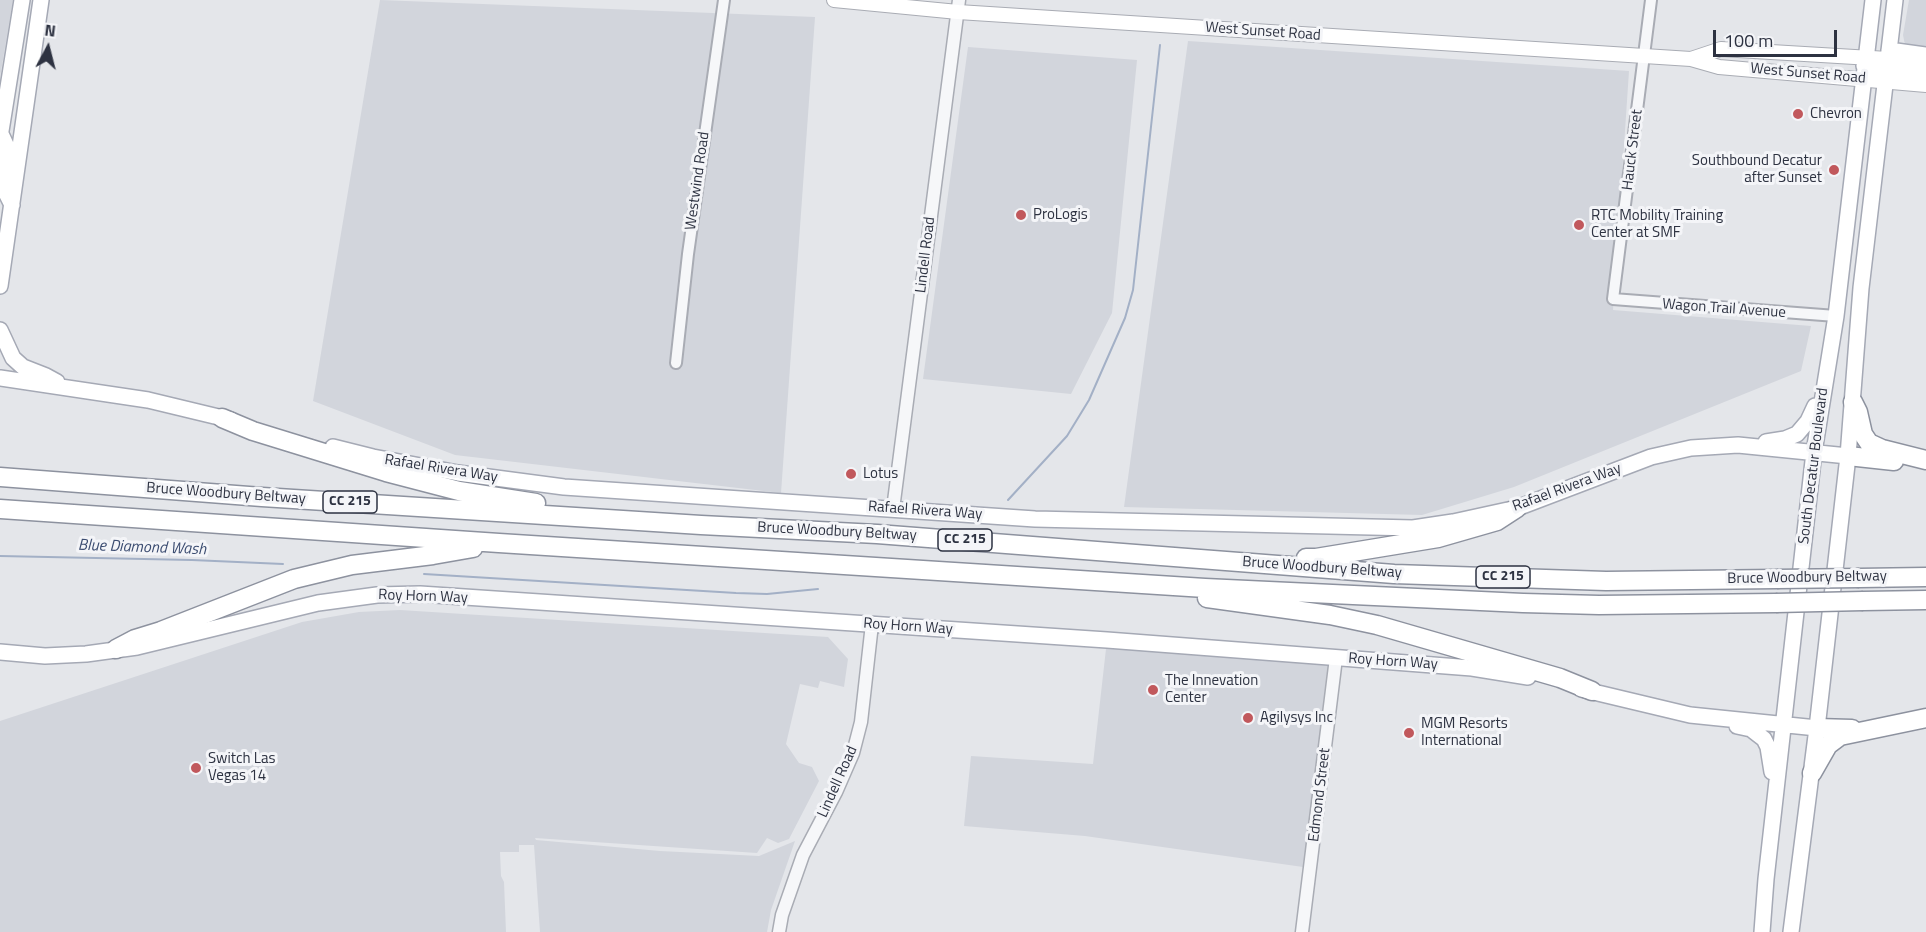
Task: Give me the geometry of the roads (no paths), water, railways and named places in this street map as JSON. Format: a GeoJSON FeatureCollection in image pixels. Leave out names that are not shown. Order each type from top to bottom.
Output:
{"type":"FeatureCollection","features":[{"type":"Feature","properties":{"kind":"highway"},"geometry":{"type":"LineString","coordinates":[[1853,402],[1863,434],[1869,443],[1926,462]]}},
{"type":"Feature","properties":{"kind":"highway"},"geometry":{"type":"LineString","coordinates":[[222,418],[253,431],[386,472],[459,491],[517,501],[665,516],[700,525]]}},
{"type":"Feature","properties":{"kind":"highway"},"geometry":{"type":"LineString","coordinates":[[1848,456],[1926,462]]}},
{"type":"Feature","properties":{"kind":"highway","name":"Bruce Woodbury Beltway"},"geometry":{"type":"LineString","coordinates":[[0,477],[262,497],[877,534],[1394,574],[1585,580],[1926,577]]}},
{"type":"Feature","properties":{"kind":"highway","name":"Bruce Woodbury Beltway"},"geometry":{"type":"LineString","coordinates":[[0,508],[499,543],[1216,588],[1523,603],[1599,605],[1926,600]]}},
{"type":"Feature","properties":{"kind":"highway"},"geometry":{"type":"LineString","coordinates":[[1229,562],[1267,558],[1316,558],[1438,538],[1489,524],[1517,508]]}},
{"type":"Feature","properties":{"kind":"highway"},"geometry":{"type":"LineString","coordinates":[[116,649],[135,639],[294,579],[374,562],[433,555],[499,543]]}},
{"type":"Feature","properties":{"kind":"highway"},"geometry":{"type":"LineString","coordinates":[[1087,579],[1330,615],[1377,625],[1560,678],[1592,691]]}},
{"type":"Feature","properties":{"kind":"highway"},"geometry":{"type":"LineString","coordinates":[[1812,773],[1824,751],[1834,739],[1847,734],[1926,718]]}},
{"type":"Feature","properties":{"kind":"highway"},"geometry":{"type":"LineString","coordinates":[[1817,728],[1872,729]]}},
{"type":"Feature","properties":{"kind":"main road"},"geometry":{"type":"LineString","coordinates":[[12,205],[4,189],[7,147],[0,136],[22,0]]}},
{"type":"Feature","properties":{"kind":"main road"},"geometry":{"type":"LineString","coordinates":[[0,286],[41,0]]}},
{"type":"Feature","properties":{"kind":"main road","name":"West Sunset Road"},"geometry":{"type":"LineString","coordinates":[[834,0],[958,6],[1691,59],[1719,67],[1864,68]]}},
{"type":"Feature","properties":{"kind":"main road","name":"South Decatur Boulevard"},"geometry":{"type":"LineString","coordinates":[[1762,932],[1774,803],[1814,453],[1836,316],[1873,0]]}},
{"type":"Feature","properties":{"kind":"main road","name":"South Decatur Boulevard"},"geometry":{"type":"LineString","coordinates":[[1791,932],[1812,773],[1848,456],[1861,288],[1895,0]]}},
{"type":"Feature","properties":{"kind":"main road","name":"West Sunset Road"},"geometry":{"type":"LineString","coordinates":[[1691,59],[1721,49],[1864,68]]}},
{"type":"Feature","properties":{"kind":"main road"},"geometry":{"type":"LineString","coordinates":[[1888,65],[1926,55]]}},
{"type":"Feature","properties":{"kind":"main road"},"geometry":{"type":"LineString","coordinates":[[1864,68],[1926,64]]}},
{"type":"Feature","properties":{"kind":"main road"},"geometry":{"type":"LineString","coordinates":[[1888,65],[1926,74]]}},
{"type":"Feature","properties":{"kind":"main road","name":"West Sunset Road"},"geometry":{"type":"LineString","coordinates":[[1888,65],[1926,85]]}},
{"type":"Feature","properties":{"kind":"main road"},"geometry":{"type":"LineString","coordinates":[[0,330],[13,358],[23,367],[46,376],[67,389]]}},
{"type":"Feature","properties":{"kind":"main road","name":"Rafael Rivera Way"},"geometry":{"type":"LineString","coordinates":[[0,378],[148,400],[363,455],[458,473],[564,487],[1093,521],[1413,528],[1517,508],[1651,457],[1691,448],[1738,445],[1848,456]]}},
{"type":"Feature","properties":{"kind":"main road"},"geometry":{"type":"LineString","coordinates":[[1738,445],[1785,439],[1797,434],[1808,422],[1824,384]]}},
{"type":"Feature","properties":{"kind":"main road","name":"Roy Horn Way"},"geometry":{"type":"LineString","coordinates":[[0,652],[45,656],[86,654],[137,647],[318,603],[377,595],[420,594],[872,624],[1493,671],[1513,673],[1690,715],[1817,728]]}},
{"type":"Feature","properties":{"kind":"main road"},"geometry":{"type":"LineString","coordinates":[[1690,715],[1702,720],[1751,729],[1761,736],[1768,747],[1770,756],[1774,803]]}},
{"type":"Feature","properties":{"kind":"street","name":"Westwind Road"},"geometry":{"type":"LineString","coordinates":[[676,363],[688,254],[724,0]]}},
{"type":"Feature","properties":{"kind":"street","name":"Hauck Street"},"geometry":{"type":"LineString","coordinates":[[1613,299],[1651,0]]}},
{"type":"Feature","properties":{"kind":"street","name":"Lindell Road"},"geometry":{"type":"LineString","coordinates":[[893,509],[958,6]]}},
{"type":"Feature","properties":{"kind":"street","name":"Wagon Trail Avenue"},"geometry":{"type":"LineString","coordinates":[[1613,299],[1836,316]]}},
{"type":"Feature","properties":{"kind":"street","name":"Lindell Road"},"geometry":{"type":"LineString","coordinates":[[779,932],[782,915],[803,855],[836,792],[853,753],[861,722],[872,624]]}},
{"type":"Feature","properties":{"kind":"street","name":"Edmond Street"},"geometry":{"type":"LineString","coordinates":[[1302,932],[1336,658]]}},
{"type":"Feature","properties":{"kind":"waterway"},"geometry":{"type":"LineString","coordinates":[[1008,500],[1067,436],[1089,400],[1125,318],[1133,290],[1160,45]]}},
{"type":"Feature","properties":{"kind":"waterway","name":"Blue Diamond Wash"},"geometry":{"type":"LineString","coordinates":[[0,556],[283,564]]}},
{"type":"Feature","properties":{"kind":"waterway"},"geometry":{"type":"LineString","coordinates":[[424,574],[736,593],[767,594],[818,589]]}},
{"type":"Feature","properties":{"kind":"place","name":"Chevron"},"geometry":{"type":"Point","coordinates":[1798,114]}},
{"type":"Feature","properties":{"kind":"place","name":"Southbound Decatur after Sunset"},"geometry":{"type":"Point","coordinates":[1834,170]}},
{"type":"Feature","properties":{"kind":"place","name":"ProLogis"},"geometry":{"type":"Point","coordinates":[1021,215]}},
{"type":"Feature","properties":{"kind":"place","name":"RTC Mobility Training Center at SMF"},"geometry":{"type":"Point","coordinates":[1579,225]}},
{"type":"Feature","properties":{"kind":"place","name":"Lotus"},"geometry":{"type":"Point","coordinates":[851,474]}},
{"type":"Feature","properties":{"kind":"place","name":"The Innevation Center"},"geometry":{"type":"Point","coordinates":[1153,690]}},
{"type":"Feature","properties":{"kind":"place","name":"Agilysys Inc"},"geometry":{"type":"Point","coordinates":[1248,718]}},
{"type":"Feature","properties":{"kind":"place","name":"MGM Resorts International"},"geometry":{"type":"Point","coordinates":[1409,733]}},
{"type":"Feature","properties":{"kind":"place","name":"Switch Las Vegas 14"},"geometry":{"type":"Point","coordinates":[196,768]}}]}
